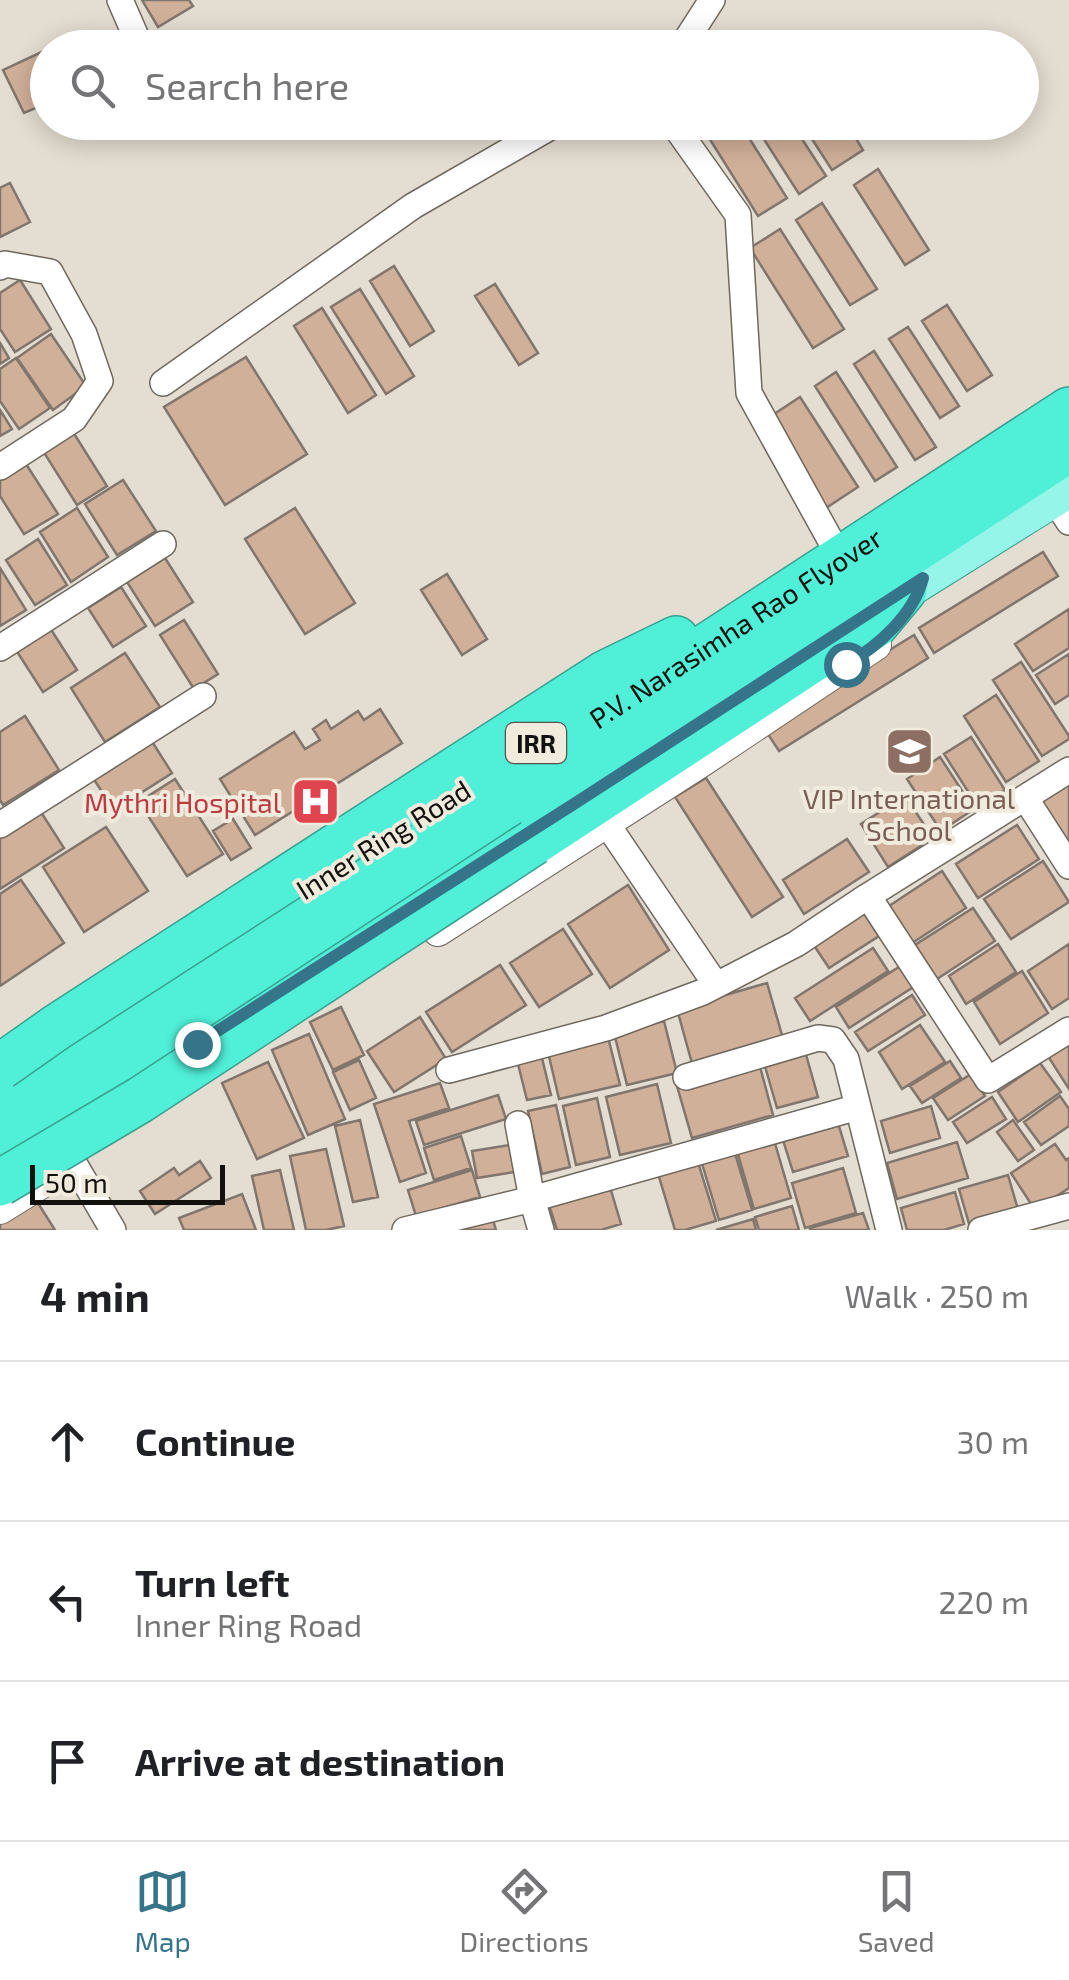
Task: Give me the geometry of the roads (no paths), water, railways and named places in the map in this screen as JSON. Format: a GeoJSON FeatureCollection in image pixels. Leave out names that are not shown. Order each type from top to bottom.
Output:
{"type":"FeatureCollection","features":[{"type":"Feature","properties":{"kind":"highway","name":"P.V. Narasimha Rao Flyover"},"geometry":{"type":"LineString","coordinates":[[0,1107],[1069,410]]}},
{"type":"Feature","properties":{"kind":"highway","name":"P.V. Narasimha Rao Flyover"},"geometry":{"type":"LineString","coordinates":[[0,1148],[1069,449]]}},
{"type":"Feature","properties":{"kind":"highway"},"geometry":{"type":"LineString","coordinates":[[0,1183],[140,1100],[833,646],[876,625],[913,584]]}},
{"type":"Feature","properties":{"kind":"highway"},"geometry":{"type":"LineString","coordinates":[[0,1067],[56,1027],[618,666],[766,599]]}},
{"type":"Feature","properties":{"kind":"main road","name":"Inner Ring Road"},"geometry":{"type":"LineString","coordinates":[[0,1093],[293,895],[766,599],[1069,390]]}},
{"type":"Feature","properties":{"kind":"main road","name":"IRR"},"geometry":{"type":"LineString","coordinates":[[0,1165],[65,1147],[577,802],[913,584],[1064,502]]}},
{"type":"Feature","properties":{"kind":"street"},"geometry":{"type":"LineString","coordinates":[[120,0],[132,30]]}},
{"type":"Feature","properties":{"kind":"street"},"geometry":{"type":"LineString","coordinates":[[693,30],[712,0]]}},
{"type":"Feature","properties":{"kind":"street"},"geometry":{"type":"LineString","coordinates":[[163,383],[413,206],[528,140]]}},
{"type":"Feature","properties":{"kind":"street"},"geometry":{"type":"LineString","coordinates":[[685,140],[738,215],[749,392],[837,552]]}},
{"type":"Feature","properties":{"kind":"street"},"geometry":{"type":"LineString","coordinates":[[0,267],[4,264],[50,272],[84,334],[100,381],[74,419],[0,467]]}},
{"type":"Feature","properties":{"kind":"street"},"geometry":{"type":"LineString","coordinates":[[0,648],[164,544]]}},
{"type":"Feature","properties":{"kind":"street"},"geometry":{"type":"LineString","coordinates":[[0,1209],[65,1147],[607,824],[878,644],[920,589],[913,584]]}},
{"type":"Feature","properties":{"kind":"street"},"geometry":{"type":"LineString","coordinates":[[0,826],[203,696]]}},
{"type":"Feature","properties":{"kind":"street"},"geometry":{"type":"LineString","coordinates":[[449,1070],[606,1028],[716,986],[796,944],[1069,770]]}},
{"type":"Feature","properties":{"kind":"street"},"geometry":{"type":"LineString","coordinates":[[1026,799],[1069,866]]}},
{"type":"Feature","properties":{"kind":"street"},"geometry":{"type":"LineString","coordinates":[[607,824],[716,986]]}},
{"type":"Feature","properties":{"kind":"street"},"geometry":{"type":"LineString","coordinates":[[868,896],[988,1080],[1069,1030]]}},
{"type":"Feature","properties":{"kind":"street"},"geometry":{"type":"LineString","coordinates":[[0,1046],[117,968],[220,944]]}},
{"type":"Feature","properties":{"kind":"street"},"geometry":{"type":"LineString","coordinates":[[686,1077],[818,1038],[832,1040],[846,1059],[889,1230]]}},
{"type":"Feature","properties":{"kind":"street"},"geometry":{"type":"LineString","coordinates":[[404,1230],[532,1199],[858,1106]]}},
{"type":"Feature","properties":{"kind":"street"},"geometry":{"type":"LineString","coordinates":[[518,1124],[541,1230]]}},
{"type":"Feature","properties":{"kind":"street"},"geometry":{"type":"LineString","coordinates":[[65,1147],[113,1230]]}},
{"type":"Feature","properties":{"kind":"street"},"geometry":{"type":"LineString","coordinates":[[981,1230],[1069,1206]]}},
{"type":"Feature","properties":{"kind":"place","name":"VIP International School"},"geometry":{"type":"Point","coordinates":[909,751]}},
{"type":"Feature","properties":{"kind":"place","name":"Mythri Hospital"},"geometry":{"type":"Point","coordinates":[316,802]}}]}
